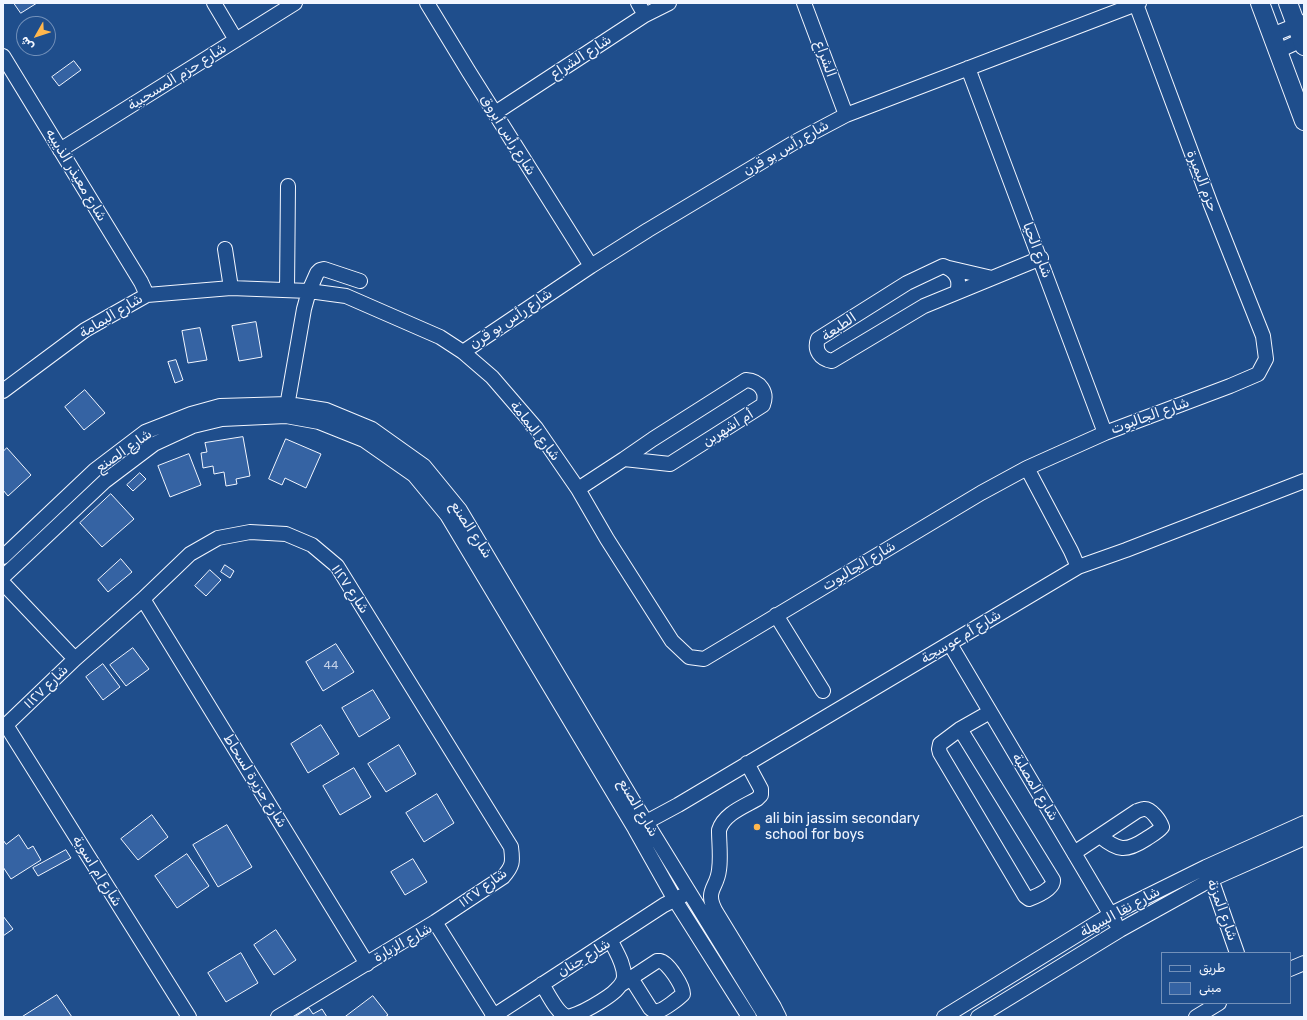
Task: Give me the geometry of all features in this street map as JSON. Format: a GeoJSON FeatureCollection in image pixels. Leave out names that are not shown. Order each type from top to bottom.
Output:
{"type":"FeatureCollection","features":[{"type":"Feature","properties":{"kind":"main road"},"geometry":{"type":"LineString","coordinates":[[1260,3],[1304,121]]}},
{"type":"Feature","properties":{"kind":"main road"},"geometry":{"type":"LineString","coordinates":[[1288,3],[1302,34]]}},
{"type":"Feature","properties":{"kind":"street","name":"شارع حزم المسحبية"},"geometry":{"type":"LineString","coordinates":[[60,150],[295,3]]}},
{"type":"Feature","properties":{"kind":"street","name":"شارع رأس أبروق"},"geometry":{"type":"LineString","coordinates":[[427,3],[591,266]]}},
{"type":"Feature","properties":{"kind":"street"},"geometry":{"type":"LineString","coordinates":[[638,3],[645,15]]}},
{"type":"Feature","properties":{"kind":"street","name":"شارع الشراع"},"geometry":{"type":"LineString","coordinates":[[495,113],[645,15],[669,3]]}},
{"type":"Feature","properties":{"kind":"street","name":"الشراع"},"geometry":{"type":"LineString","coordinates":[[804,3],[846,115]]}},
{"type":"Feature","properties":{"kind":"street"},"geometry":{"type":"LineString","coordinates":[[212,4],[236,40]]}},
{"type":"Feature","properties":{"kind":"street","name":"شارع رأس بو قرن"},"geometry":{"type":"LineString","coordinates":[[463,352],[591,266],[654,226],[795,142],[846,115],[1137,4]]}},
{"type":"Feature","properties":{"kind":"street","name":"حزم البمبرة"},"geometry":{"type":"LineString","coordinates":[[1137,4],[1211,205],[1263,336],[1266,359]]}},
{"type":"Feature","properties":{"kind":"street"},"geometry":{"type":"LineString","coordinates":[[1275,43],[1302,34]]}},
{"type":"Feature","properties":{"kind":"street","name":"شارع معيذر الذيبيه"},"geometry":{"type":"LineString","coordinates":[[3,56],[147,294]]}},
{"type":"Feature","properties":{"kind":"street","name":"شارع الحيا"},"geometry":{"type":"LineString","coordinates":[[968,68],[1041,258],[1105,433]]}},
{"type":"Feature","properties":{"kind":"street"},"geometry":{"type":"LineString","coordinates":[[287,290],[288,186]]}},
{"type":"Feature","properties":{"kind":"street"},"geometry":{"type":"LineString","coordinates":[[225,249],[231,288]]}},
{"type":"Feature","properties":{"kind":"street","name":"الطبعة"},"geometry":{"type":"LineString","coordinates":[[992,278],[943,266],[907,283],[818,339],[818,351],[823,358],[832,361],[924,306],[1041,258]]}},
{"type":"Feature","properties":{"kind":"street"},"geometry":{"type":"LineString","coordinates":[[949,268],[957,276],[959,281],[957,292]]}},
{"type":"Feature","properties":{"kind":"street"},"geometry":{"type":"LineString","coordinates":[[287,410],[304,309],[309,291],[317,273],[324,269],[360,281]]}},
{"type":"Feature","properties":{"kind":"street","name":"شارع اليمامة"},"geometry":{"type":"LineString","coordinates":[[3,391],[85,330],[147,294],[231,288],[309,291],[346,296],[440,337],[463,352],[492,377],[536,428],[578,489],[607,539],[672,640],[689,657]]}},
{"type":"Feature","properties":{"kind":"street","name":"شارع الجالبوت"},"geometry":{"type":"LineString","coordinates":[[689,657],[704,658],[981,493],[1027,468],[1105,433],[1258,374],[1266,359]]}},
{"type":"Feature","properties":{"kind":"street","name":"أم اشهرين"},"geometry":{"type":"LineString","coordinates":[[578,489],[746,380],[755,382],[762,388],[765,396],[763,405],[670,464]]}},
{"type":"Feature","properties":{"kind":"street","name":"شارع الصنع"},"geometry":{"type":"LineString","coordinates":[[3,557],[95,470],[145,432],[191,414],[220,406],[287,410],[326,410],[372,429],[424,466],[460,510],[640,826],[675,900],[749,1017]]}},
{"type":"Feature","properties":{"kind":"street","name":"شارع الصنع"},"geometry":{"type":"LineString","coordinates":[[3,577],[105,481],[154,444],[194,426],[222,419],[287,410]]}},
{"type":"Feature","properties":{"kind":"street"},"geometry":{"type":"LineString","coordinates":[[653,439],[658,454],[670,464]]}},
{"type":"Feature","properties":{"kind":"street"},"geometry":{"type":"LineString","coordinates":[[624,459],[670,464]]}},
{"type":"Feature","properties":{"kind":"street"},"geometry":{"type":"LineString","coordinates":[[1027,468],[1071,550],[1078,567]]}},
{"type":"Feature","properties":{"kind":"street","name":"شارع أم عوسجة"},"geometry":{"type":"LineString","coordinates":[[640,826],[678,805],[1078,567],[1304,481]]}},
{"type":"Feature","properties":{"kind":"street","name":"شارع ١١٢٧"},"geometry":{"type":"LineString","coordinates":[[5,727],[75,659],[143,599],[190,554],[218,538],[250,532],[286,534],[312,545],[337,566],[511,847],[513,859],[511,868],[503,877],[434,922]]}},
{"type":"Feature","properties":{"kind":"street"},"geometry":{"type":"LineString","coordinates":[[3,583],[75,659]]}},
{"type":"Feature","properties":{"kind":"street","name":"شارع جزيرة لسحاط"},"geometry":{"type":"LineString","coordinates":[[143,599],[367,964]]}},
{"type":"Feature","properties":{"kind":"street"},"geometry":{"type":"LineString","coordinates":[[776,615],[823,691]]}},
{"type":"Feature","properties":{"kind":"street","name":"شارع المصلبة"},"geometry":{"type":"LineString","coordinates":[[950,644],[1120,930]]}},
{"type":"Feature","properties":{"kind":"street"},"geometry":{"type":"LineString","coordinates":[[960,729],[1053,880],[1054,883],[1052,886],[1034,897],[1029,898],[1025,896],[939,749],[940,744],[960,729],[990,712]]}},
{"type":"Feature","properties":{"kind":"street","name":"شارع ام اسوية"},"geometry":{"type":"LineString","coordinates":[[5,727],[189,1017]]}},
{"type":"Feature","properties":{"kind":"street"},"geometry":{"type":"LineString","coordinates":[[747,763],[761,789],[761,795],[757,799],[725,818],[721,823],[719,830],[719,869],[711,891],[712,905],[774,1006],[779,1017]]}},
{"type":"Feature","properties":{"kind":"street","name":"شارع نقا السهلة"},"geometry":{"type":"LineString","coordinates":[[978,1017],[1120,930],[1209,873],[1304,824]]}},
{"type":"Feature","properties":{"kind":"street","name":"شارع الصنع"},"geometry":{"type":"LineString","coordinates":[[640,826],[689,893],[766,1017]]}},
{"type":"Feature","properties":{"kind":"street"},"geometry":{"type":"LineString","coordinates":[[1074,853],[1100,836]]}},
{"type":"Feature","properties":{"kind":"street","name":"شارع نقا السهلة"},"geometry":{"type":"LineString","coordinates":[[944,1017],[1111,914],[1209,873],[1304,838]]}},
{"type":"Feature","properties":{"kind":"street","name":"شارع المزنة"},"geometry":{"type":"LineString","coordinates":[[1209,873],[1237,952]]}},
{"type":"Feature","properties":{"kind":"street","name":"شارع جنان"},"geometry":{"type":"LineString","coordinates":[[493,1016],[675,900],[689,893]]}},
{"type":"Feature","properties":{"kind":"street","name":"شارع الزبارة"},"geometry":{"type":"LineString","coordinates":[[278,1017],[434,922],[493,1016]]}},
{"type":"Feature","properties":{"kind":"street"},"geometry":{"type":"LineString","coordinates":[[542,984],[561,1013],[570,1016],[579,1014],[608,996],[626,981],[657,962],[663,961],[667,964],[683,991],[680,997],[660,1011],[657,1012],[651,1010],[626,981],[623,966],[611,941]]}},
{"type":"Feature","properties":{"kind":"street"},"geometry":{"type":"LineString","coordinates":[[1291,968],[1304,963]]}},
{"type":"Feature","properties":{"kind":"street"},"geometry":{"type":"LineString","coordinates":[[1196,1017],[1217,1004]]}},
{"type":"Feature","properties":{"kind":"building"},"geometry":{"type":"Polygon","coordinates":[[[14,3],[37,3],[21,13],[14,3]]]}},
{"type":"Feature","properties":{"kind":"building"},"geometry":{"type":"Polygon","coordinates":[[[74,61],[81,70],[59,86],[52,77],[74,61]]]}},
{"type":"Feature","properties":{"kind":"building"},"geometry":{"type":"Polygon","coordinates":[[[256,322],[262,357],[239,361],[232,326],[256,322]]]}},
{"type":"Feature","properties":{"kind":"building"},"geometry":{"type":"Polygon","coordinates":[[[200,328],[207,360],[188,363],[182,331],[200,328]]]}},
{"type":"Feature","properties":{"kind":"building"},"geometry":{"type":"Polygon","coordinates":[[[176,360],[183,380],[175,383],[168,362],[176,360]]]}},
{"type":"Feature","properties":{"kind":"building"},"geometry":{"type":"Polygon","coordinates":[[[85,390],[105,413],[84,430],[65,407],[85,390]]]}},
{"type":"Feature","properties":{"kind":"building"},"geometry":{"type":"Polygon","coordinates":[[[243,437],[250,476],[236,479],[237,484],[226,486],[224,472],[214,474],[213,466],[203,468],[201,453],[207,452],[205,443],[243,437]]]}},
{"type":"Feature","properties":{"kind":"building"},"geometry":{"type":"Polygon","coordinates":[[[286,439],[321,454],[306,488],[285,478],[282,485],[269,479],[286,439]]]}},
{"type":"Feature","properties":{"kind":"building"},"geometry":{"type":"Polygon","coordinates":[[[7,448],[31,475],[8,496],[3,490],[3,452],[7,448]]]}},
{"type":"Feature","properties":{"kind":"building"},"geometry":{"type":"Polygon","coordinates":[[[189,454],[201,485],[170,497],[158,466],[189,454]]]}},
{"type":"Feature","properties":{"kind":"building"},"geometry":{"type":"Polygon","coordinates":[[[140,473],[146,479],[133,491],[127,485],[140,473]]]}},
{"type":"Feature","properties":{"kind":"building"},"geometry":{"type":"Polygon","coordinates":[[[111,494],[134,519],[102,547],[80,523],[111,494]]]}},
{"type":"Feature","properties":{"kind":"building"},"geometry":{"type":"Polygon","coordinates":[[[121,559],[132,572],[108,592],[98,580],[121,559]]]}},
{"type":"Feature","properties":{"kind":"building"},"geometry":{"type":"Polygon","coordinates":[[[225,565],[234,571],[230,578],[221,572],[225,565]]]}},
{"type":"Feature","properties":{"kind":"building"},"geometry":{"type":"Polygon","coordinates":[[[210,570],[221,580],[206,596],[195,586],[210,570]]]}},
{"type":"Feature","properties":{"kind":"building"},"geometry":{"type":"Polygon","coordinates":[[[336,644],[354,672],[323,691],[306,662],[336,644]]]}},
{"type":"Feature","properties":{"kind":"building"},"geometry":{"type":"Polygon","coordinates":[[[133,648],[149,669],[126,686],[110,665],[133,648]]]}},
{"type":"Feature","properties":{"kind":"building"},"geometry":{"type":"Polygon","coordinates":[[[103,664],[120,687],[103,700],[86,677],[103,664]]]}},
{"type":"Feature","properties":{"kind":"building"},"geometry":{"type":"Polygon","coordinates":[[[373,690],[390,718],[359,737],[342,708],[373,690]]]}},
{"type":"Feature","properties":{"kind":"building"},"geometry":{"type":"Polygon","coordinates":[[[321,725],[339,754],[308,773],[291,744],[321,725]]]}},
{"type":"Feature","properties":{"kind":"building"},"geometry":{"type":"Polygon","coordinates":[[[399,745],[416,774],[386,792],[368,764],[399,745]]]}},
{"type":"Feature","properties":{"kind":"building"},"geometry":{"type":"Polygon","coordinates":[[[354,768],[371,797],[340,815],[323,786],[354,768]]]}},
{"type":"Feature","properties":{"kind":"building"},"geometry":{"type":"Polygon","coordinates":[[[437,794],[454,823],[424,842],[406,813],[437,794]]]}},
{"type":"Feature","properties":{"kind":"building"},"geometry":{"type":"Polygon","coordinates":[[[152,815],[168,837],[138,860],[121,839],[152,815]]]}},
{"type":"Feature","properties":{"kind":"building"},"geometry":{"type":"Polygon","coordinates":[[[227,825],[252,867],[218,887],[193,845],[227,825]]]}},
{"type":"Feature","properties":{"kind":"building"},"geometry":{"type":"Polygon","coordinates":[[[19,835],[28,849],[33,846],[41,860],[11,879],[3,867],[3,840],[6,844],[19,835]]]}},
{"type":"Feature","properties":{"kind":"building"},"geometry":{"type":"Polygon","coordinates":[[[66,850],[71,858],[38,876],[33,868],[66,850]]]}},
{"type":"Feature","properties":{"kind":"building"},"geometry":{"type":"Polygon","coordinates":[[[187,854],[209,886],[177,908],[155,876],[187,854]]]}},
{"type":"Feature","properties":{"kind":"building"},"geometry":{"type":"Polygon","coordinates":[[[413,859],[427,882],[405,895],[391,872],[413,859]]]}},
{"type":"Feature","properties":{"kind":"building"},"geometry":{"type":"Polygon","coordinates":[[[3,916],[13,929],[3,936],[3,916]]]}},
{"type":"Feature","properties":{"kind":"building"},"geometry":{"type":"Polygon","coordinates":[[[276,930],[296,960],[274,975],[254,945],[276,930]]]}},
{"type":"Feature","properties":{"kind":"building"},"geometry":{"type":"Polygon","coordinates":[[[241,953],[258,983],[226,1002],[208,973],[241,953]]]}},
{"type":"Feature","properties":{"kind":"building"},"geometry":{"type":"Polygon","coordinates":[[[57,995],[72,1017],[22,1017],[57,995]]]}},
{"type":"Feature","properties":{"kind":"building"},"geometry":{"type":"Polygon","coordinates":[[[373,996],[388,1015],[385,1017],[345,1017],[373,996]]]}},
{"type":"Feature","properties":{"kind":"building"},"geometry":{"type":"Polygon","coordinates":[[[309,1008],[313,1014],[322,1009],[327,1017],[295,1017],[309,1008]]]}},
{"type":"Feature","properties":{"kind":"place","name":"ali bin jassim secondary school for boys"},"geometry":{"type":"Point","coordinates":[757,827]}}]}
